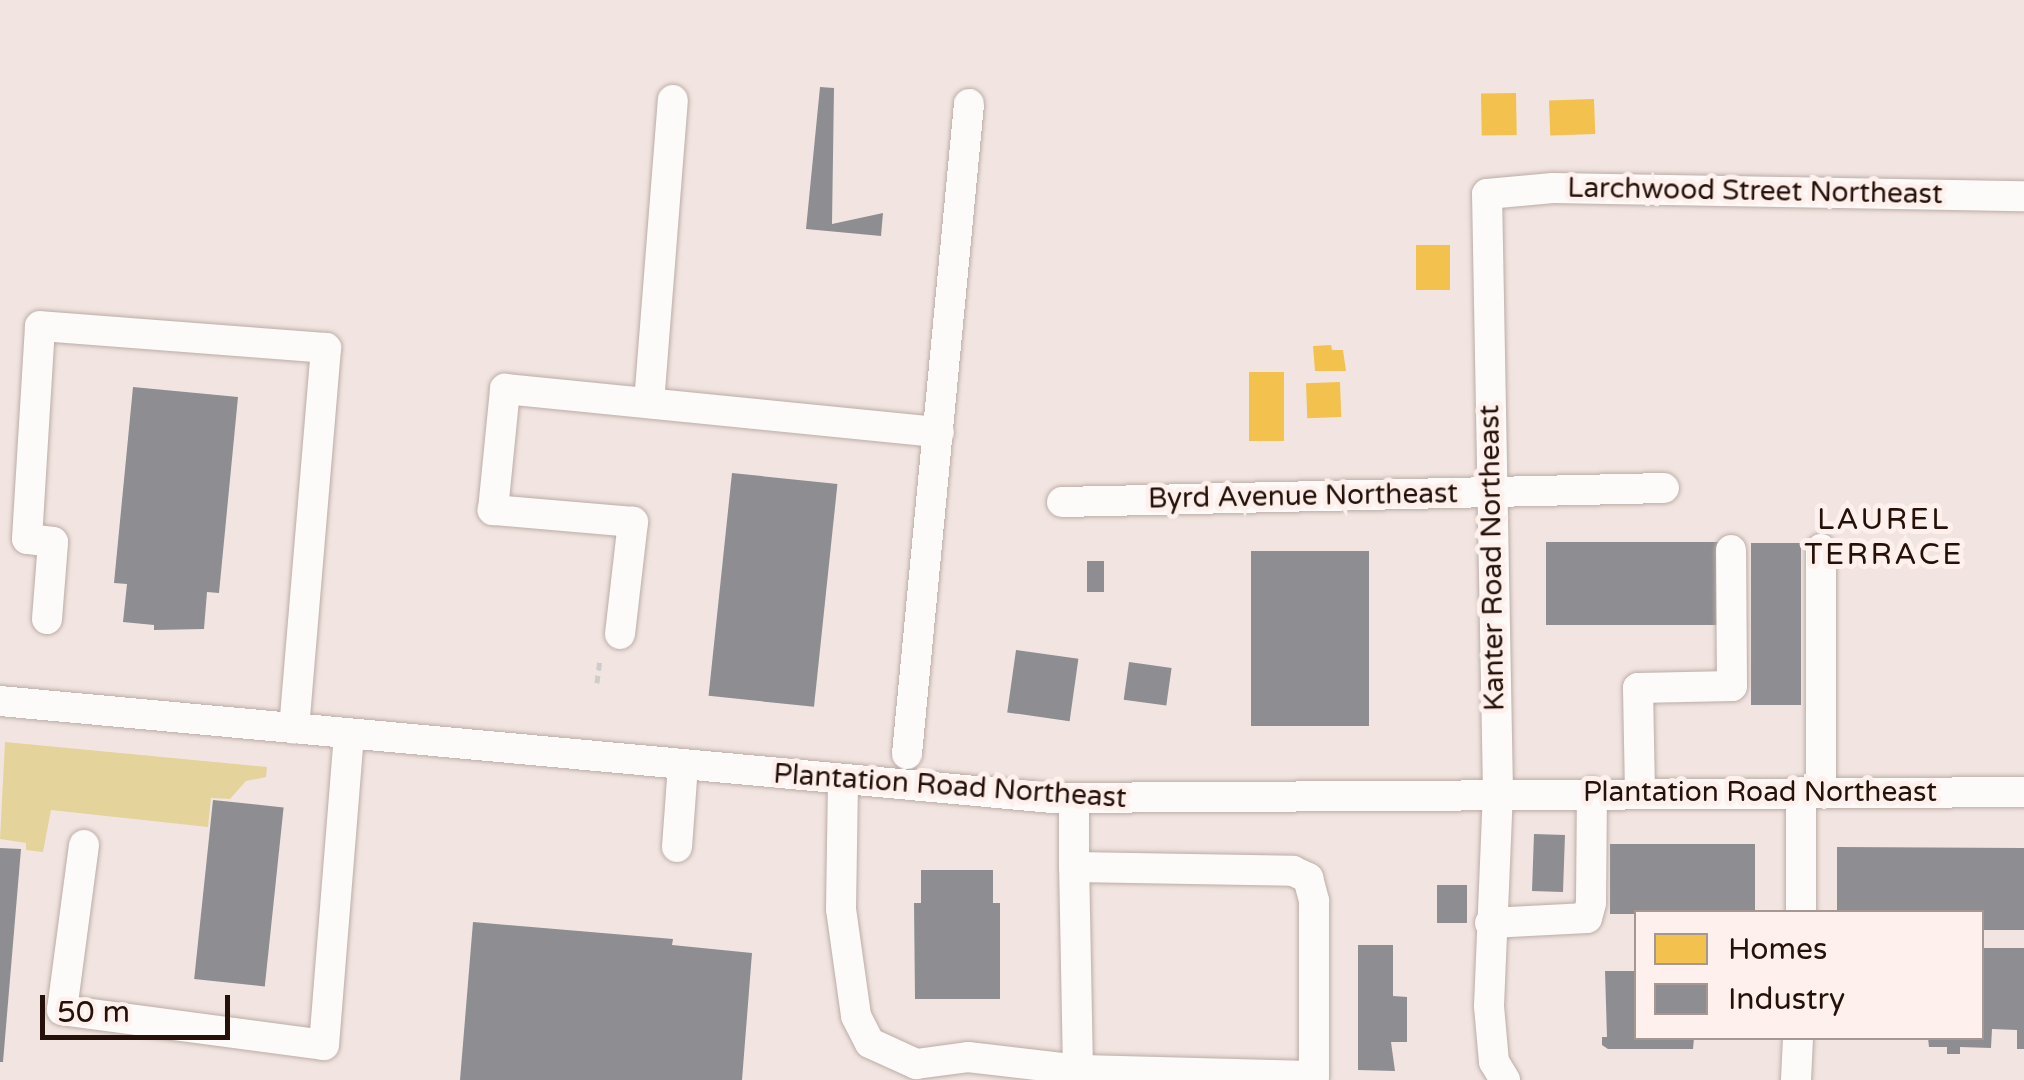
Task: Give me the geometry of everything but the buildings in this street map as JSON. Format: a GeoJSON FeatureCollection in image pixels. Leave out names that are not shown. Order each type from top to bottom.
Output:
{"type":"FeatureCollection","features":[{"type":"Feature","properties":{"kind":"street"},"geometry":{"type":"LineString","coordinates":[[649,403],[673,100]]}},
{"type":"Feature","properties":{"kind":"street"},"geometry":{"type":"LineString","coordinates":[[906,754],[969,104]]}},
{"type":"Feature","properties":{"kind":"street","name":"Larchwood Street Northeast"},"geometry":{"type":"LineString","coordinates":[[1487,194],[1553,188],[2024,196]]}},
{"type":"Feature","properties":{"kind":"street","name":"Kanter Road Northeast"},"geometry":{"type":"LineString","coordinates":[[1487,194],[1498,792],[1489,1006],[1494,1062],[1505,1080]]}},
{"type":"Feature","properties":{"kind":"street"},"geometry":{"type":"LineString","coordinates":[[47,619],[53,542],[27,539],[40,326],[326,348],[294,729]]}},
{"type":"Feature","properties":{"kind":"street"},"geometry":{"type":"LineString","coordinates":[[620,634],[633,522],[493,510],[505,389],[939,432]]}},
{"type":"Feature","properties":{"kind":"street","name":"Byrd Avenue Northeast"},"geometry":{"type":"LineString","coordinates":[[1062,502],[1664,488]]}},
{"type":"Feature","properties":{"kind":"street"},"geometry":{"type":"LineString","coordinates":[[1802,910],[1821,549]]}},
{"type":"Feature","properties":{"kind":"street"},"geometry":{"type":"LineString","coordinates":[[1640,792],[1638,688],[1732,686],[1731,550]]}},
{"type":"Feature","properties":{"kind":"street","name":"Plantation Road Northeast"},"geometry":{"type":"LineString","coordinates":[[0,701],[842,782],[1074,798],[1498,792],[2024,792]]}},
{"type":"Feature","properties":{"kind":"street"},"geometry":{"type":"LineString","coordinates":[[84,845],[62,1010],[324,1044],[349,734]]}},
{"type":"Feature","properties":{"kind":"street"},"geometry":{"type":"LineString","coordinates":[[677,848],[684,766]]}},
{"type":"Feature","properties":{"kind":"street"},"geometry":{"type":"LineString","coordinates":[[842,782],[841,910],[856,1016],[870,1043],[916,1064],[968,1058],[1078,1070],[1314,1076],[1314,902],[1308,878],[1293,871],[1074,866]]}},
{"type":"Feature","properties":{"kind":"street"},"geometry":{"type":"LineString","coordinates":[[1490,923],[1587,918],[1592,902],[1592,792]]}},
{"type":"Feature","properties":{"kind":"street"},"geometry":{"type":"LineString","coordinates":[[1074,798],[1078,1070]]}},
{"type":"Feature","properties":{"kind":"street"},"geometry":{"type":"LineString","coordinates":[[1796,1080],[1798,1040]]}},
{"type":"Feature","properties":{"kind":"path"},"geometry":{"type":"LineString","coordinates":[[597,684],[600,660]]}},
{"type":"Feature","properties":{"kind":"shaded area"},"geometry":{"type":"Polygon","coordinates":[[[5,742],[267,767],[266,777],[246,781],[230,799],[211,798],[208,827],[51,810],[43,852],[26,850],[26,843],[0,839],[5,742]]]}},
{"type":"Feature","properties":{"kind":"district","name":"LAUREL TERRACE"},"geometry":{"type":"Point","coordinates":[1884,537]}}]}
